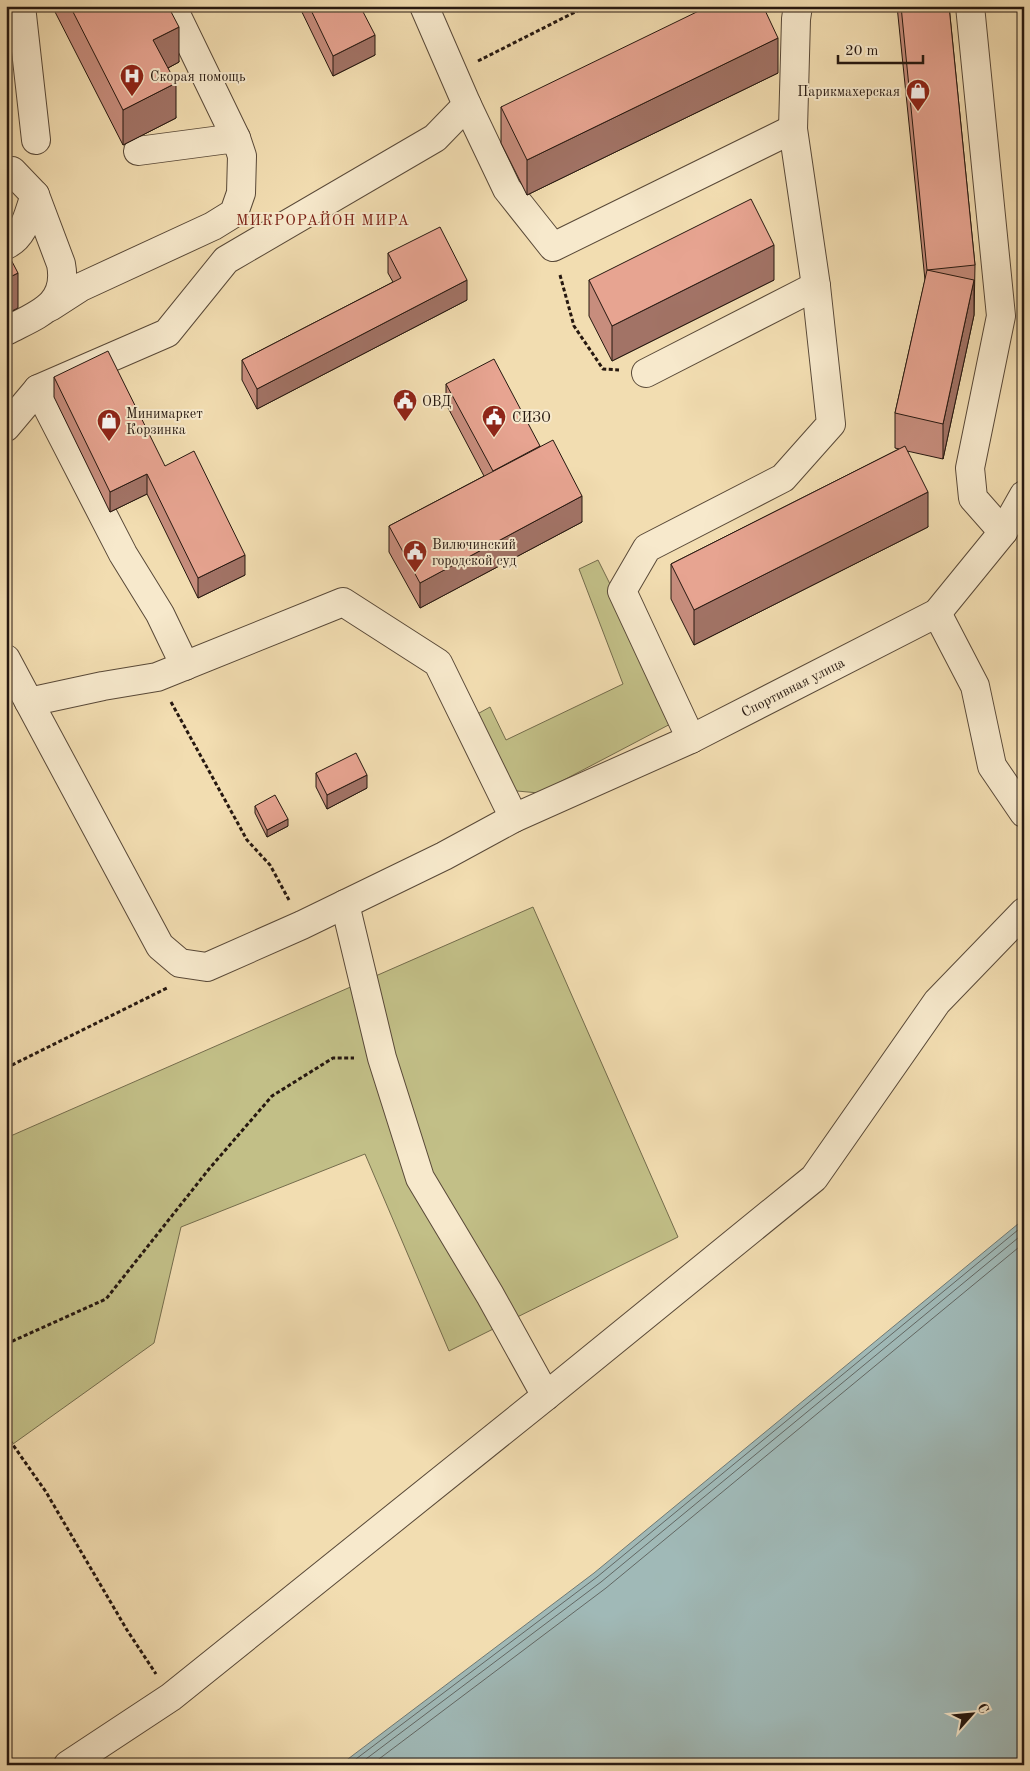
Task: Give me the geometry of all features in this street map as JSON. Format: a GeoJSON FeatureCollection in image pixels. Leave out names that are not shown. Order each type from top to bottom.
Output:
{"type":"FeatureCollection","features":[{"type":"Feature","properties":{"kind":"street"},"geometry":{"type":"LineString","coordinates":[[22,6],[36,140]]}},
{"type":"Feature","properties":{"kind":"street"},"geometry":{"type":"LineString","coordinates":[[6,331],[50,307],[81,286],[213,226],[234,213],[241,193],[242,156],[236,138],[172,6]]}},
{"type":"Feature","properties":{"kind":"street"},"geometry":{"type":"LineString","coordinates":[[424,6],[467,105],[507,189],[552,247],[793,129]]}},
{"type":"Feature","properties":{"kind":"street"},"geometry":{"type":"LineString","coordinates":[[691,739],[622,591],[647,548],[782,478],[832,424],[816,286],[793,129],[798,6]]}},
{"type":"Feature","properties":{"kind":"street"},"geometry":{"type":"LineString","coordinates":[[970,6],[1001,316],[970,468],[973,498],[1003,532]]}},
{"type":"Feature","properties":{"kind":"street"},"geometry":{"type":"LineString","coordinates":[[6,427],[38,389],[167,333],[226,260],[435,138],[467,105]]}},
{"type":"Feature","properties":{"kind":"street"},"geometry":{"type":"LineString","coordinates":[[138,151],[236,138]]}},
{"type":"Feature","properties":{"kind":"street"},"geometry":{"type":"LineString","coordinates":[[12,171],[35,196],[61,264],[63,274],[59,294],[50,307]]}},
{"type":"Feature","properties":{"kind":"street"},"geometry":{"type":"LineString","coordinates":[[6,245],[13,242],[22,232],[35,196]]}},
{"type":"Feature","properties":{"kind":"street"},"geometry":{"type":"LineString","coordinates":[[646,373],[816,286]]}},
{"type":"Feature","properties":{"kind":"street"},"geometry":{"type":"LineString","coordinates":[[38,389],[123,554],[160,614],[184,666]]}},
{"type":"Feature","properties":{"kind":"street","name":"Спортивная улица"},"geometry":{"type":"LineString","coordinates":[[208,968],[444,856],[514,818],[691,739],[937,613],[1003,532],[1024,496]]}},
{"type":"Feature","properties":{"kind":"street"},"geometry":{"type":"LineString","coordinates":[[29,702],[103,686],[158,677],[343,602],[438,663],[514,818]]}},
{"type":"Feature","properties":{"kind":"street"},"geometry":{"type":"LineString","coordinates":[[937,613],[975,686],[992,766],[1024,813]]}},
{"type":"Feature","properties":{"kind":"street"},"geometry":{"type":"LineString","coordinates":[[6,659],[160,946],[180,962],[208,968]]}},
{"type":"Feature","properties":{"kind":"street"},"geometry":{"type":"LineString","coordinates":[[345,904],[382,1058],[420,1178],[490,1295],[546,1396]]}},
{"type":"Feature","properties":{"kind":"street"},"geometry":{"type":"LineString","coordinates":[[68,1765],[171,1697],[814,1178],[937,1002],[1024,912]]}},
{"type":"Feature","properties":{"kind":"path"},"geometry":{"type":"LineString","coordinates":[[454,73],[587,6]]}},
{"type":"Feature","properties":{"kind":"path"},"geometry":{"type":"LineString","coordinates":[[552,247],[574,326],[603,369],[646,373]]}},
{"type":"Feature","properties":{"kind":"path"},"geometry":{"type":"LineString","coordinates":[[158,677],[247,840],[270,865],[302,925]]}},
{"type":"Feature","properties":{"kind":"path"},"geometry":{"type":"LineString","coordinates":[[6,1068],[208,968]]}},
{"type":"Feature","properties":{"kind":"path"},"geometry":{"type":"LineString","coordinates":[[6,1344],[106,1298],[209,1169],[272,1096],[333,1058],[382,1058]]}},
{"type":"Feature","properties":{"kind":"path"},"geometry":{"type":"LineString","coordinates":[[6,1435],[46,1492],[127,1630],[171,1697]]}},
{"type":"Feature","properties":{"kind":"shaded area"},"geometry":{"type":"Polygon","coordinates":[[[598,560],[678,720],[539,793],[517,791],[506,781],[472,717],[490,707],[506,740],[623,684],[579,569],[598,560]]]}},
{"type":"Feature","properties":{"kind":"shaded area"},"geometry":{"type":"Polygon","coordinates":[[[533,907],[678,1237],[449,1351],[365,1154],[181,1227],[154,1343],[6,1449],[6,1138],[533,907]]]}},
{"type":"Feature","properties":{"kind":"water"},"geometry":{"type":"Polygon","coordinates":[[[1024,1219],[1024,1765],[340,1765],[594,1573],[1024,1219]]]}},
{"type":"Feature","properties":{"kind":"building"},"geometry":{"type":"Polygon","coordinates":[[[70,6],[168,6],[179,27],[153,40],[176,83],[123,110],[70,6]]]}},
{"type":"Feature","properties":{"kind":"building"},"geometry":{"type":"Polygon","coordinates":[[[309,6],[360,6],[375,35],[333,56],[309,6]]]}},
{"type":"Feature","properties":{"kind":"building"},"geometry":{"type":"Polygon","coordinates":[[[709,6],[763,6],[778,38],[527,160],[501,107],[709,6]]]}},
{"type":"Feature","properties":{"kind":"building"},"geometry":{"type":"Polygon","coordinates":[[[901,6],[949,6],[975,265],[927,270],[901,6]]]}},
{"type":"Feature","properties":{"kind":"building"},"geometry":{"type":"Polygon","coordinates":[[[751,199],[774,245],[612,326],[589,280],[751,199]]]}},
{"type":"Feature","properties":{"kind":"building"},"geometry":{"type":"Polygon","coordinates":[[[440,227],[467,280],[257,389],[242,360],[401,278],[388,253],[440,227]]]}},
{"type":"Feature","properties":{"kind":"building"},"geometry":{"type":"Polygon","coordinates":[[[6,250],[18,273],[6,279],[6,250]]]}},
{"type":"Feature","properties":{"kind":"building"},"geometry":{"type":"Polygon","coordinates":[[[927,270],[974,280],[943,424],[895,413],[927,270]]]}},
{"type":"Feature","properties":{"kind":"building"},"geometry":{"type":"Polygon","coordinates":[[[108,351],[165,466],[194,451],[245,555],[198,578],[147,474],[110,492],[54,377],[108,351]]]}},
{"type":"Feature","properties":{"kind":"building","name":"СИЗО"},"geometry":{"type":"Polygon","coordinates":[[[494,359],[540,446],[493,471],[446,384],[494,359]]]}},
{"type":"Feature","properties":{"kind":"building"},"geometry":{"type":"Polygon","coordinates":[[[553,440],[582,496],[420,583],[389,526],[553,440]]]}},
{"type":"Feature","properties":{"kind":"building"},"geometry":{"type":"Polygon","coordinates":[[[905,446],[928,492],[694,610],[671,564],[905,446]]]}},
{"type":"Feature","properties":{"kind":"building"},"geometry":{"type":"Polygon","coordinates":[[[356,753],[367,775],[327,795],[316,773],[356,753]]]}},
{"type":"Feature","properties":{"kind":"building"},"geometry":{"type":"Polygon","coordinates":[[[275,795],[288,819],[267,830],[255,806],[275,795]]]}},
{"type":"Feature","properties":{"kind":"place","name":"Скорая помощь"},"geometry":{"type":"Point","coordinates":[132,97]}},
{"type":"Feature","properties":{"kind":"place","name":"Парикмахерская"},"geometry":{"type":"Point","coordinates":[918,112]}},
{"type":"Feature","properties":{"kind":"place","name":"ОВД"},"geometry":{"type":"Point","coordinates":[405,422]}},
{"type":"Feature","properties":{"kind":"place","name":"СИЗО"},"geometry":{"type":"Point","coordinates":[494,438]}},
{"type":"Feature","properties":{"kind":"place","name":"Минимаркет Корзинка"},"geometry":{"type":"Point","coordinates":[109,442]}},
{"type":"Feature","properties":{"kind":"place","name":"Вилючинский городской суд"},"geometry":{"type":"Point","coordinates":[415,573]}},
{"type":"Feature","properties":{"kind":"district","name":"МИКРОРАЙОН МИРА"},"geometry":{"type":"Point","coordinates":[323,220]}}]}
